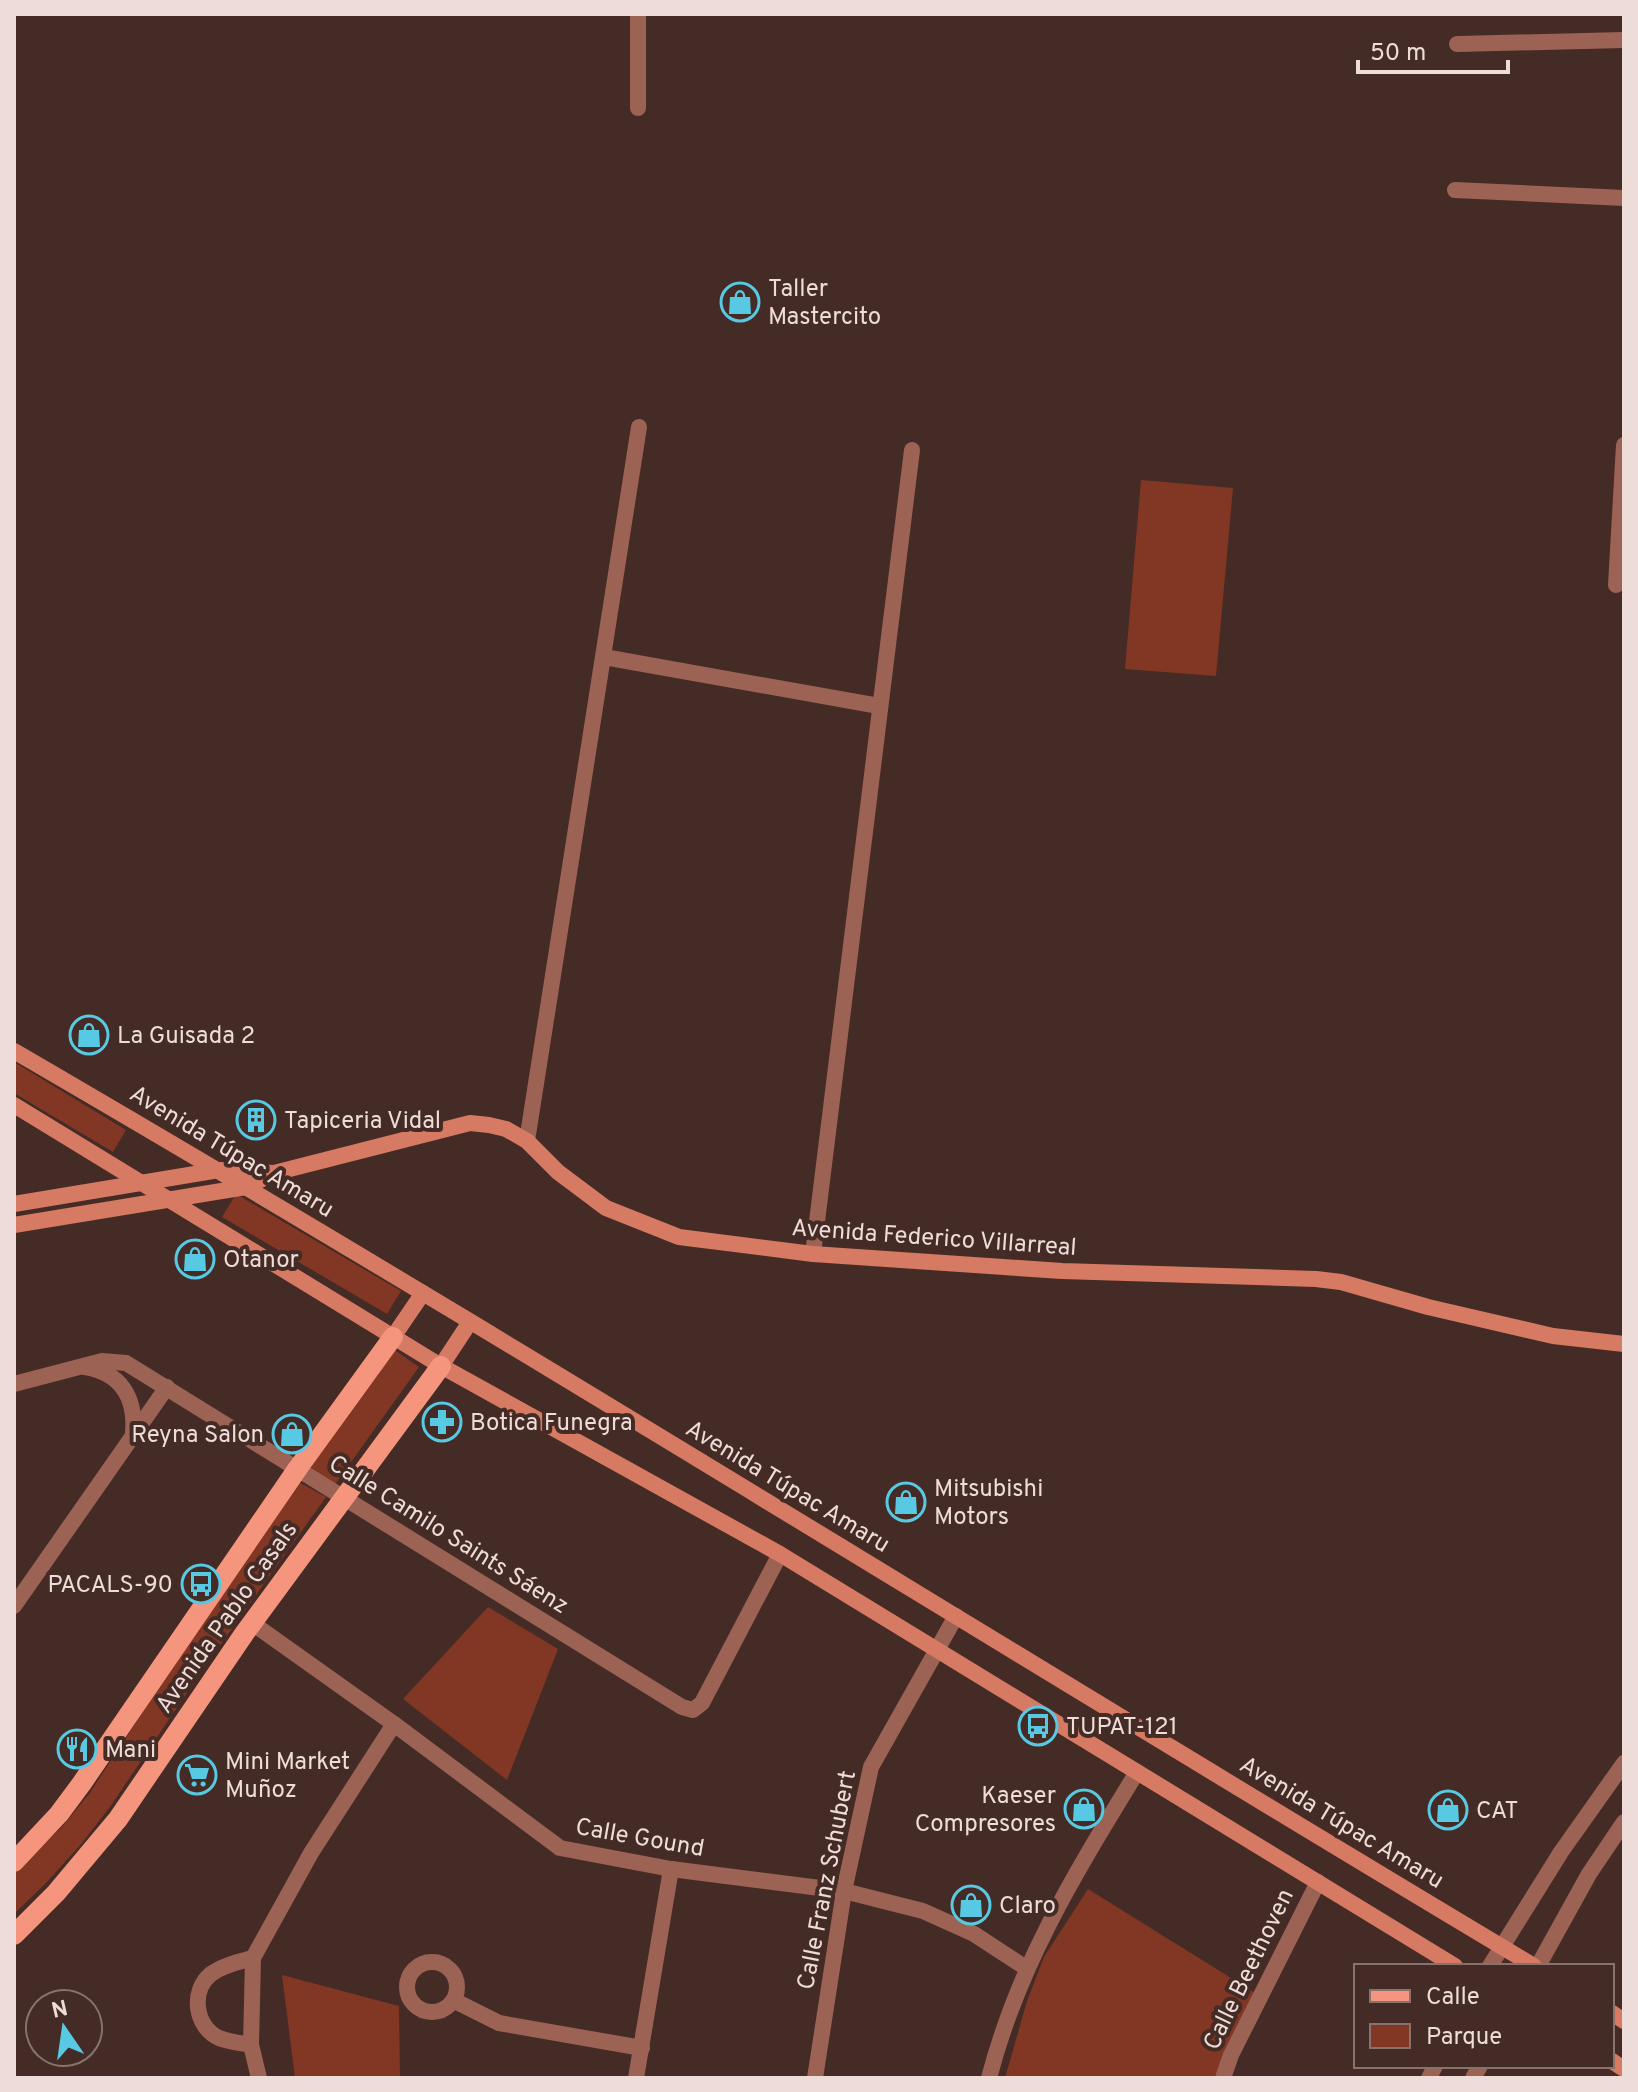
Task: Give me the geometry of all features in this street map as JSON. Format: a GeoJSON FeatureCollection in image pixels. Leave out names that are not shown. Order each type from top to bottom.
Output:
{"type":"FeatureCollection","features":[{"type":"Feature","properties":{"kind":"main road","name":"Avenida Túpac Amaru"},"geometry":{"type":"LineString","coordinates":[[14,1051],[219,1170],[1532,1964]]}},
{"type":"Feature","properties":{"kind":"main road"},"geometry":{"type":"LineString","coordinates":[[14,1105],[441,1366],[780,1554],[1452,1964]]}},
{"type":"Feature","properties":{"kind":"main road","name":"Avenida Federico Villarreal"},"geometry":{"type":"LineString","coordinates":[[14,1225],[246,1187],[274,1173],[470,1123],[506,1129],[527,1141],[558,1172],[606,1208],[679,1237],[813,1254],[1062,1271],[1316,1279],[1341,1282],[1428,1307],[1553,1336],[1624,1344]]}},
{"type":"Feature","properties":{"kind":"main road","name":"Avenida Federico Villarreal"},"geometry":{"type":"LineString","coordinates":[[14,1204],[219,1170],[274,1173]]}},
{"type":"Feature","properties":{"kind":"main road","name":"Avenida Pablo Casals"},"geometry":{"type":"LineString","coordinates":[[14,1862],[59,1814],[82,1783],[298,1468],[423,1293]]}},
{"type":"Feature","properties":{"kind":"main road","name":"Avenida Pablo Casals"},"geometry":{"type":"LineString","coordinates":[[14,1935],[56,1893],[105,1836],[252,1623],[470,1322]]}},
{"type":"Feature","properties":{"kind":"street"},"geometry":{"type":"LineString","coordinates":[[638,14],[638,108]]}},
{"type":"Feature","properties":{"kind":"street"},"geometry":{"type":"LineString","coordinates":[[1457,44],[1624,40]]}},
{"type":"Feature","properties":{"kind":"street"},"geometry":{"type":"LineString","coordinates":[[1455,190],[1624,198]]}},
{"type":"Feature","properties":{"kind":"street"},"geometry":{"type":"LineString","coordinates":[[527,1141],[639,427]]}},
{"type":"Feature","properties":{"kind":"street"},"geometry":{"type":"LineString","coordinates":[[1616,585],[1624,445]]}},
{"type":"Feature","properties":{"kind":"street"},"geometry":{"type":"LineString","coordinates":[[813,1254],[912,450]]}},
{"type":"Feature","properties":{"kind":"street"},"geometry":{"type":"LineString","coordinates":[[604,657],[879,706]]}},
{"type":"Feature","properties":{"kind":"street"},"geometry":{"type":"LineString","coordinates":[[14,1235],[50,1218]]}},
{"type":"Feature","properties":{"kind":"street","name":"Calle Camilo Saints Sáenz"},"geometry":{"type":"LineString","coordinates":[[14,1384],[102,1361],[126,1363],[682,1707],[693,1710],[702,1703],[780,1554]]}},
{"type":"Feature","properties":{"kind":"street"},"geometry":{"type":"LineString","coordinates":[[79,1366],[99,1369],[117,1380],[132,1406],[133,1436]]}},
{"type":"Feature","properties":{"kind":"street"},"geometry":{"type":"LineString","coordinates":[[14,1606],[167,1387]]}},
{"type":"Feature","properties":{"kind":"street","name":"Calle Franz Schubert"},"geometry":{"type":"LineString","coordinates":[[815,2078],[844,1891],[871,1767],[956,1616]]}},
{"type":"Feature","properties":{"kind":"street","name":"Calle Gound"},"geometry":{"type":"LineString","coordinates":[[252,1623],[560,1848],[671,1869],[844,1891],[923,1911],[974,1934],[1026,1968]]}},
{"type":"Feature","properties":{"kind":"street"},"geometry":{"type":"LineString","coordinates":[[259,2078],[251,2045],[253,1958],[311,1853],[394,1724]]}},
{"type":"Feature","properties":{"kind":"street"},"geometry":{"type":"LineString","coordinates":[[1491,1964],[1561,1852],[1622,1771]]}},
{"type":"Feature","properties":{"kind":"street"},"geometry":{"type":"LineString","coordinates":[[989,2078],[999,2038],[1026,1968],[1068,1886],[1137,1772]]}},
{"type":"Feature","properties":{"kind":"street"},"geometry":{"type":"LineString","coordinates":[[1537,1964],[1589,1874],[1624,1822]]}},
{"type":"Feature","properties":{"kind":"street"},"geometry":{"type":"LineString","coordinates":[[636,2078],[671,1869]]}},
{"type":"Feature","properties":{"kind":"street","name":"Calle Beethoven"},"geometry":{"type":"LineString","coordinates":[[1223,2078],[1231,2055],[1318,1882]]}},
{"type":"Feature","properties":{"kind":"street"},"geometry":{"type":"LineString","coordinates":[[251,2045],[218,2037],[206,2028],[199,2015],[197,2000],[201,1986],[211,1974],[253,1958]]}},
{"type":"Feature","properties":{"kind":"street"},"geometry":{"type":"LineString","coordinates":[[455,2001],[499,2023],[642,2048]]}},
{"type":"Feature","properties":{"kind":"green space"},"geometry":{"type":"Polygon","coordinates":[[[1141,480],[1233,488],[1216,676],[1125,669],[1141,480]]]}},
{"type":"Feature","properties":{"kind":"green space"},"geometry":{"type":"Polygon","coordinates":[[[14,1062],[126,1130],[113,1152],[14,1093],[14,1062]]]}},
{"type":"Feature","properties":{"kind":"green space"},"geometry":{"type":"Polygon","coordinates":[[[236,1194],[401,1291],[387,1314],[222,1217],[236,1194]]]}},
{"type":"Feature","properties":{"kind":"green space"},"geometry":{"type":"Polygon","coordinates":[[[392,1348],[419,1367],[334,1486],[307,1467],[392,1348]]]}},
{"type":"Feature","properties":{"kind":"green space"},"geometry":{"type":"Polygon","coordinates":[[[295,1480],[326,1497],[201,1672],[110,1807],[82,1843],[14,1914],[14,1872],[61,1828],[89,1794],[295,1480]]]}},
{"type":"Feature","properties":{"kind":"green space"},"geometry":{"type":"Polygon","coordinates":[[[488,1607],[558,1649],[507,1780],[403,1699],[488,1607]]]}},
{"type":"Feature","properties":{"kind":"green space"},"geometry":{"type":"Polygon","coordinates":[[[1088,1889],[1255,1993],[1231,2055],[1213,2078],[1005,2078],[1027,2001],[1044,1957],[1088,1889]]]}},
{"type":"Feature","properties":{"kind":"green space"},"geometry":{"type":"Polygon","coordinates":[[[282,1975],[399,2006],[400,2078],[295,2078],[282,1975]]]}},
{"type":"Feature","properties":{"kind":"place","name":"Taller Mastercito"},"geometry":{"type":"Point","coordinates":[740,302]}},
{"type":"Feature","properties":{"kind":"place","name":"La Guisada 2"},"geometry":{"type":"Point","coordinates":[89,1035]}},
{"type":"Feature","properties":{"kind":"place","name":"Tapiceria Vidal"},"geometry":{"type":"Point","coordinates":[256,1120]}},
{"type":"Feature","properties":{"kind":"place","name":"Otanor"},"geometry":{"type":"Point","coordinates":[195,1259]}},
{"type":"Feature","properties":{"kind":"place","name":"Botica Funegra"},"geometry":{"type":"Point","coordinates":[442,1422]}},
{"type":"Feature","properties":{"kind":"place","name":"Reyna Salon"},"geometry":{"type":"Point","coordinates":[292,1434]}},
{"type":"Feature","properties":{"kind":"place","name":"Mitsubishi Motors"},"geometry":{"type":"Point","coordinates":[906,1502]}},
{"type":"Feature","properties":{"kind":"place","name":"PACALS-90"},"geometry":{"type":"Point","coordinates":[201,1584]}},
{"type":"Feature","properties":{"kind":"place","name":"TUPAT-121"},"geometry":{"type":"Point","coordinates":[1038,1726]}},
{"type":"Feature","properties":{"kind":"place","name":"Mani"},"geometry":{"type":"Point","coordinates":[77,1749]}},
{"type":"Feature","properties":{"kind":"place","name":"Mini Market Muñoz"},"geometry":{"type":"Point","coordinates":[197,1775]}},
{"type":"Feature","properties":{"kind":"place","name":"Kaeser Compresores"},"geometry":{"type":"Point","coordinates":[1084,1809]}},
{"type":"Feature","properties":{"kind":"place","name":"CAT"},"geometry":{"type":"Point","coordinates":[1448,1810]}},
{"type":"Feature","properties":{"kind":"place","name":"Claro"},"geometry":{"type":"Point","coordinates":[971,1905]}}]}
